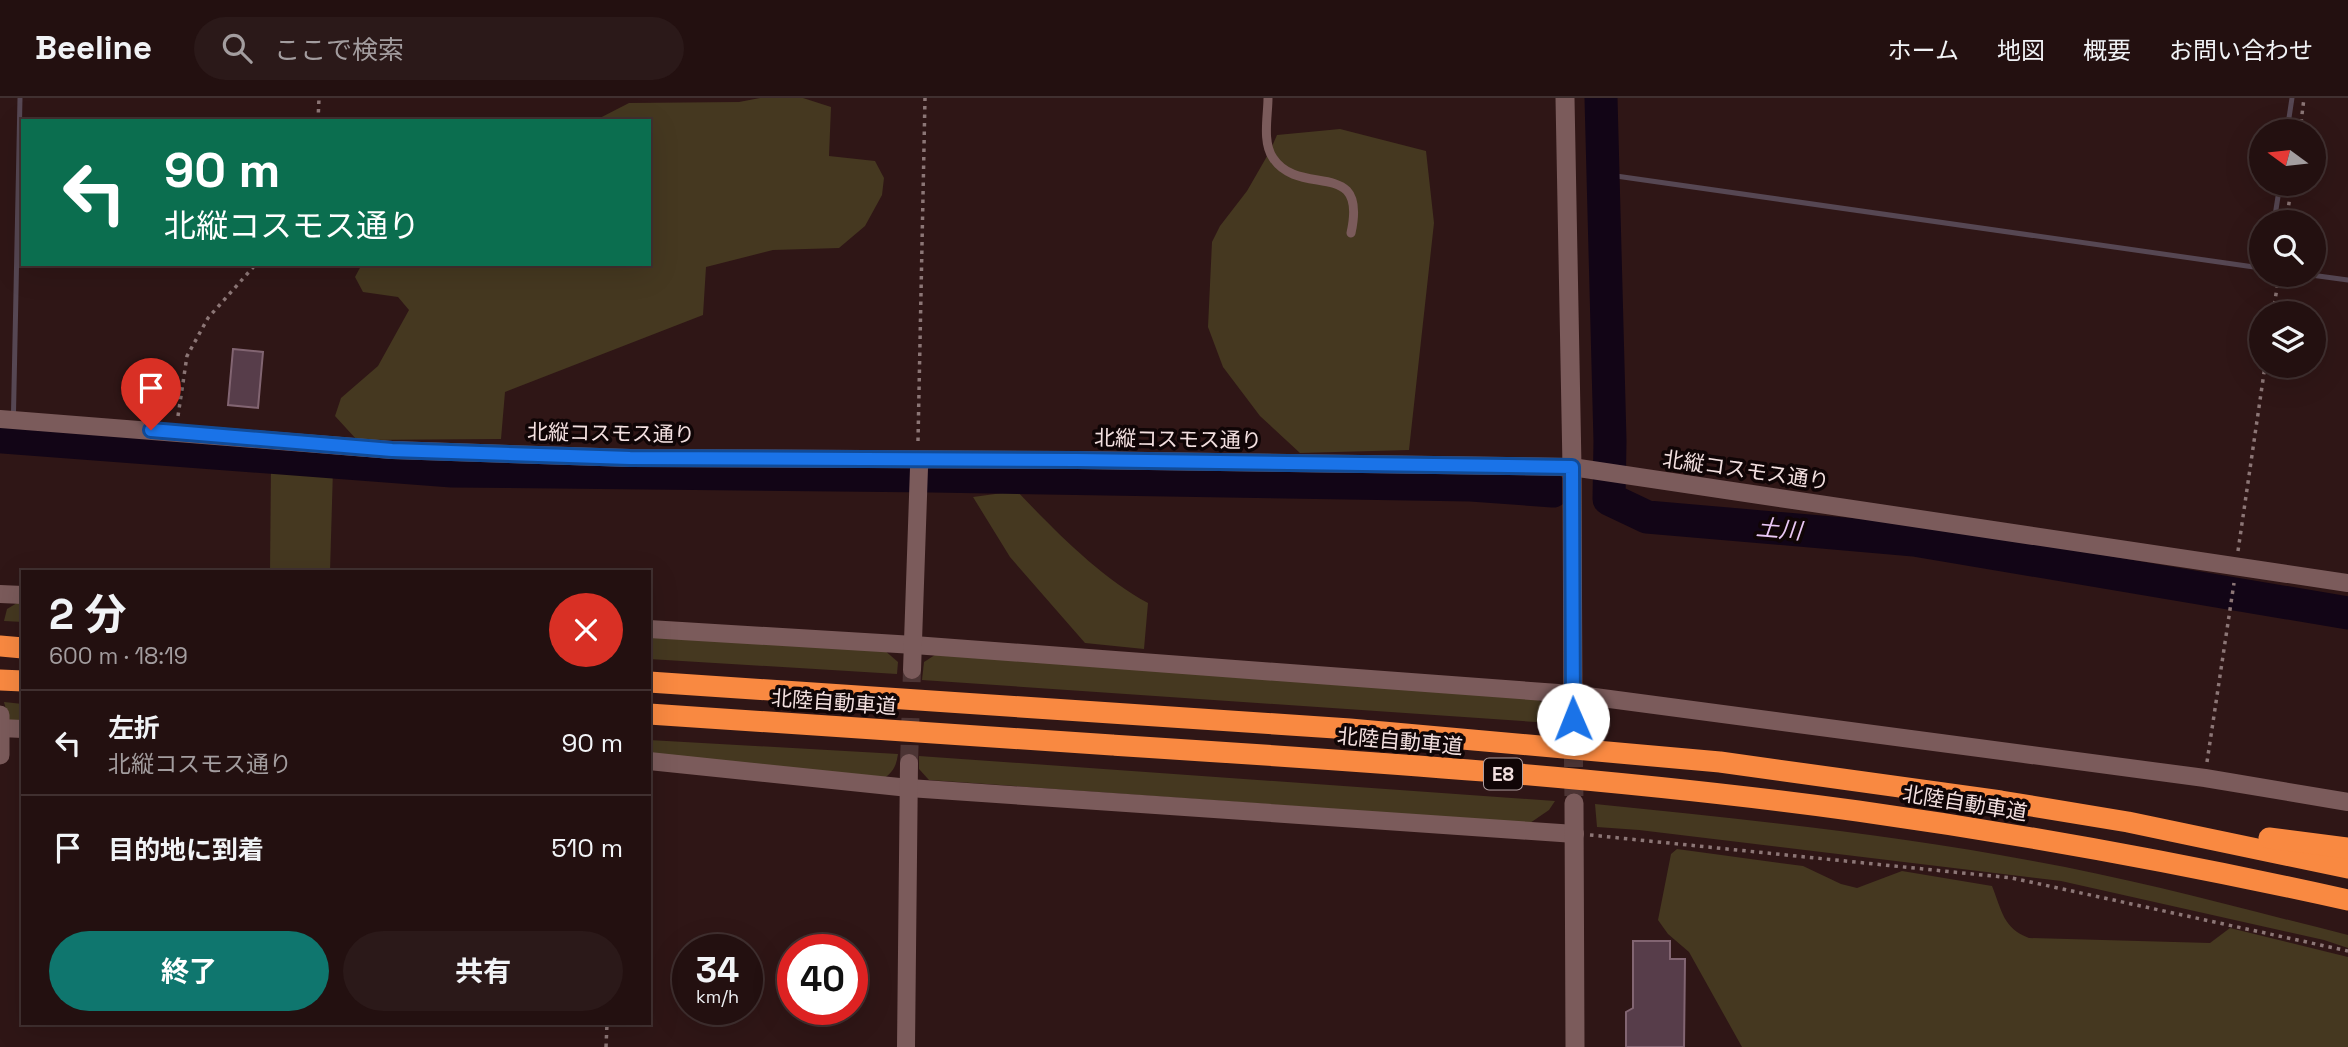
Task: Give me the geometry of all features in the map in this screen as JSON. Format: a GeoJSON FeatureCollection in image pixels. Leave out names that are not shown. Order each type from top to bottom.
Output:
{"type":"FeatureCollection","features":[{"type":"Feature","properties":{"kind":"highway"},"geometry":{"type":"LineString","coordinates":[[0,646],[21,648]]}},
{"type":"Feature","properties":{"kind":"highway"},"geometry":{"type":"LineString","coordinates":[[0,680],[21,681]]}},
{"type":"Feature","properties":{"kind":"highway","name":"北陸自動車道"},"geometry":{"type":"LineString","coordinates":[[651,682],[1350,729],[1588,749],[1859,780],[2127,822],[2348,868]]}},
{"type":"Feature","properties":{"kind":"highway","name":"北陸自動車道"},"geometry":{"type":"LineString","coordinates":[[651,713],[1351,761],[1588,781],[1854,811],[2120,853],[2348,900]]}},
{"type":"Feature","properties":{"kind":"highway"},"geometry":{"type":"LineString","coordinates":[[2127,822],[2348,848]]}},
{"type":"Feature","properties":{"kind":"highway"},"geometry":{"type":"LineString","coordinates":[[2120,853],[2348,915]]}},
{"type":"Feature","properties":{"kind":"street"},"geometry":{"type":"LineString","coordinates":[[1565,98],[1577,468],[1573,719]]}},
{"type":"Feature","properties":{"kind":"street","name":"北縦コスモス通り"},"geometry":{"type":"LineString","coordinates":[[1,419],[405,450],[918,471],[1077,460],[1577,468],[2235,572],[2348,583]]}},
{"type":"Feature","properties":{"kind":"street"},"geometry":{"type":"LineString","coordinates":[[912,670],[918,471]]}},
{"type":"Feature","properties":{"kind":"street"},"geometry":{"type":"LineString","coordinates":[[0,594],[21,595]]}},
{"type":"Feature","properties":{"kind":"street"},"geometry":{"type":"LineString","coordinates":[[651,629],[914,645],[1572,694],[2204,778],[2348,802]]}},
{"type":"Feature","properties":{"kind":"street"},"geometry":{"type":"LineString","coordinates":[[0,715],[0,755]]}},
{"type":"Feature","properties":{"kind":"street"},"geometry":{"type":"LineString","coordinates":[[0,728],[21,729]]}},
{"type":"Feature","properties":{"kind":"street"},"geometry":{"type":"LineString","coordinates":[[651,761],[909,788],[1575,834]]}},
{"type":"Feature","properties":{"kind":"street"},"geometry":{"type":"LineString","coordinates":[[906,1047],[909,764]]}},
{"type":"Feature","properties":{"kind":"street"},"geometry":{"type":"LineString","coordinates":[[1574,803],[1575,1047]]}},
{"type":"Feature","properties":{"kind":"lane"},"geometry":{"type":"LineString","coordinates":[[1268,98],[1267,143],[1273,158],[1301,177],[1338,183],[1345,188],[1355,212],[1351,233]]}},
{"type":"Feature","properties":{"kind":"path"},"geometry":{"type":"LineString","coordinates":[[318,119],[319,98]]}},
{"type":"Feature","properties":{"kind":"path"},"geometry":{"type":"LineString","coordinates":[[918,471],[925,98]]}},
{"type":"Feature","properties":{"kind":"path"},"geometry":{"type":"LineString","coordinates":[[2301,119],[2304,98]]}},
{"type":"Feature","properties":{"kind":"path"},"geometry":{"type":"LineString","coordinates":[[176,432],[187,356],[208,318],[254,266]]}},
{"type":"Feature","properties":{"kind":"path"},"geometry":{"type":"LineString","coordinates":[[2204,778],[2263,378]]}},
{"type":"Feature","properties":{"kind":"path"},"geometry":{"type":"LineString","coordinates":[[1575,834],[2012,878],[2348,951]]}},
{"type":"Feature","properties":{"kind":"path"},"geometry":{"type":"LineString","coordinates":[[606,1047],[607,1025]]}},
{"type":"Feature","properties":{"kind":"shaded area"},"geometry":{"type":"Polygon","coordinates":[[[760,98],[803,98],[831,107],[829,156],[875,161],[884,178],[882,195],[865,226],[839,248],[773,250],[706,267],[703,315],[505,392],[501,439],[357,440],[335,416],[341,398],[378,366],[409,310],[398,297],[363,292],[355,277],[361,266],[651,266],[651,119],[598,119],[629,103],[739,102],[760,98]]]}},
{"type":"Feature","properties":{"kind":"shaded area"},"geometry":{"type":"Polygon","coordinates":[[[1340,129],[1426,151],[1434,223],[1409,450],[1300,453],[1260,416],[1223,367],[1208,327],[1212,242],[1220,226],[1247,191],[1277,135],[1340,129]]]}},
{"type":"Feature","properties":{"kind":"shaded area"},"geometry":{"type":"Polygon","coordinates":[[[271,466],[333,469],[330,570],[270,570],[271,466]]]}},
{"type":"Feature","properties":{"kind":"shaded area"},"geometry":{"type":"Polygon","coordinates":[[[1017,491],[1095,567],[1148,603],[1144,649],[1085,643],[1010,557],[973,497],[1017,491]]]}},
{"type":"Feature","properties":{"kind":"shaded area"},"geometry":{"type":"Polygon","coordinates":[[[21,603],[21,622],[4,621],[7,609],[21,603]]]}},
{"type":"Feature","properties":{"kind":"shaded area"},"geometry":{"type":"Polygon","coordinates":[[[651,637],[883,649],[898,662],[897,674],[651,659],[651,637]]]}},
{"type":"Feature","properties":{"kind":"shaded area"},"geometry":{"type":"Polygon","coordinates":[[[938,653],[1531,695],[1550,708],[1551,723],[922,680],[924,662],[938,653]]]}},
{"type":"Feature","properties":{"kind":"shaded area"},"geometry":{"type":"Polygon","coordinates":[[[4,702],[21,704],[21,729],[9,721],[4,702]]]}},
{"type":"Feature","properties":{"kind":"shaded area"},"geometry":{"type":"Polygon","coordinates":[[[651,740],[898,754],[894,769],[883,779],[651,766],[651,740]]]}},
{"type":"Feature","properties":{"kind":"shaded area"},"geometry":{"type":"Polygon","coordinates":[[[919,756],[1555,801],[1549,810],[1530,823],[929,780],[919,769],[919,756]]]}},
{"type":"Feature","properties":{"kind":"shaded area"},"geometry":{"type":"Polygon","coordinates":[[[1595,804],[1869,835],[1979,851],[2112,877],[2348,935],[2348,948],[2324,940],[2061,881],[1597,827],[1595,804]]]}},
{"type":"Feature","properties":{"kind":"shaded area"},"geometry":{"type":"Polygon","coordinates":[[[1677,849],[1803,866],[1841,884],[1857,888],[1902,871],[1992,886],[2009,924],[2029,938],[2210,943],[2230,928],[2348,957],[2348,1047],[1742,1047],[1689,952],[1668,934],[1658,920],[1671,854],[1677,849]]]}},
{"type":"Feature","properties":{"kind":"building"},"geometry":{"type":"Polygon","coordinates":[[[233,349],[263,352],[258,408],[228,405],[233,349]]]}},
{"type":"Feature","properties":{"kind":"building"},"geometry":{"type":"Polygon","coordinates":[[[1633,941],[1670,941],[1670,959],[1685,959],[1684,1047],[1626,1047],[1626,1012],[1633,1008],[1633,941]]]}},
{"type":"Feature","properties":{"kind":"waterway"},"geometry":{"type":"LineString","coordinates":[[13,437],[20,98]]}},
{"type":"Feature","properties":{"kind":"waterway","name":"土川"},"geometry":{"type":"LineString","coordinates":[[1601,98],[1610,441],[1609,499],[1647,517],[1914,540],[2348,613]]}},
{"type":"Feature","properties":{"kind":"waterway"},"geometry":{"type":"LineString","coordinates":[[2289,119],[2292,98]]}},
{"type":"Feature","properties":{"kind":"waterway"},"geometry":{"type":"LineString","coordinates":[[1602,174],[2249,266]]}},
{"type":"Feature","properties":{"kind":"waterway"},"geometry":{"type":"LineString","coordinates":[[2276,210],[2278,196]]}},
{"type":"Feature","properties":{"kind":"waterway"},"geometry":{"type":"LineString","coordinates":[[2326,277],[2348,280]]}},
{"type":"Feature","properties":{"kind":"waterway"},"geometry":{"type":"LineString","coordinates":[[3,437],[452,471],[1471,485],[1553,491]]}},
{"type":"Feature","properties":{"kind":"tunnel"},"geometry":{"type":"LineString","coordinates":[[909,763],[912,670]]}},
{"type":"Feature","properties":{"kind":"tunnel"},"geometry":{"type":"LineString","coordinates":[[1573,719],[1574,803]]}},
{"type":"Feature","properties":{"kind":"route"},"geometry":{"type":"LineString","coordinates":[[151,430],[392,450],[630,458],[1077,460],[1572,467],[1573,719]]}}]}
